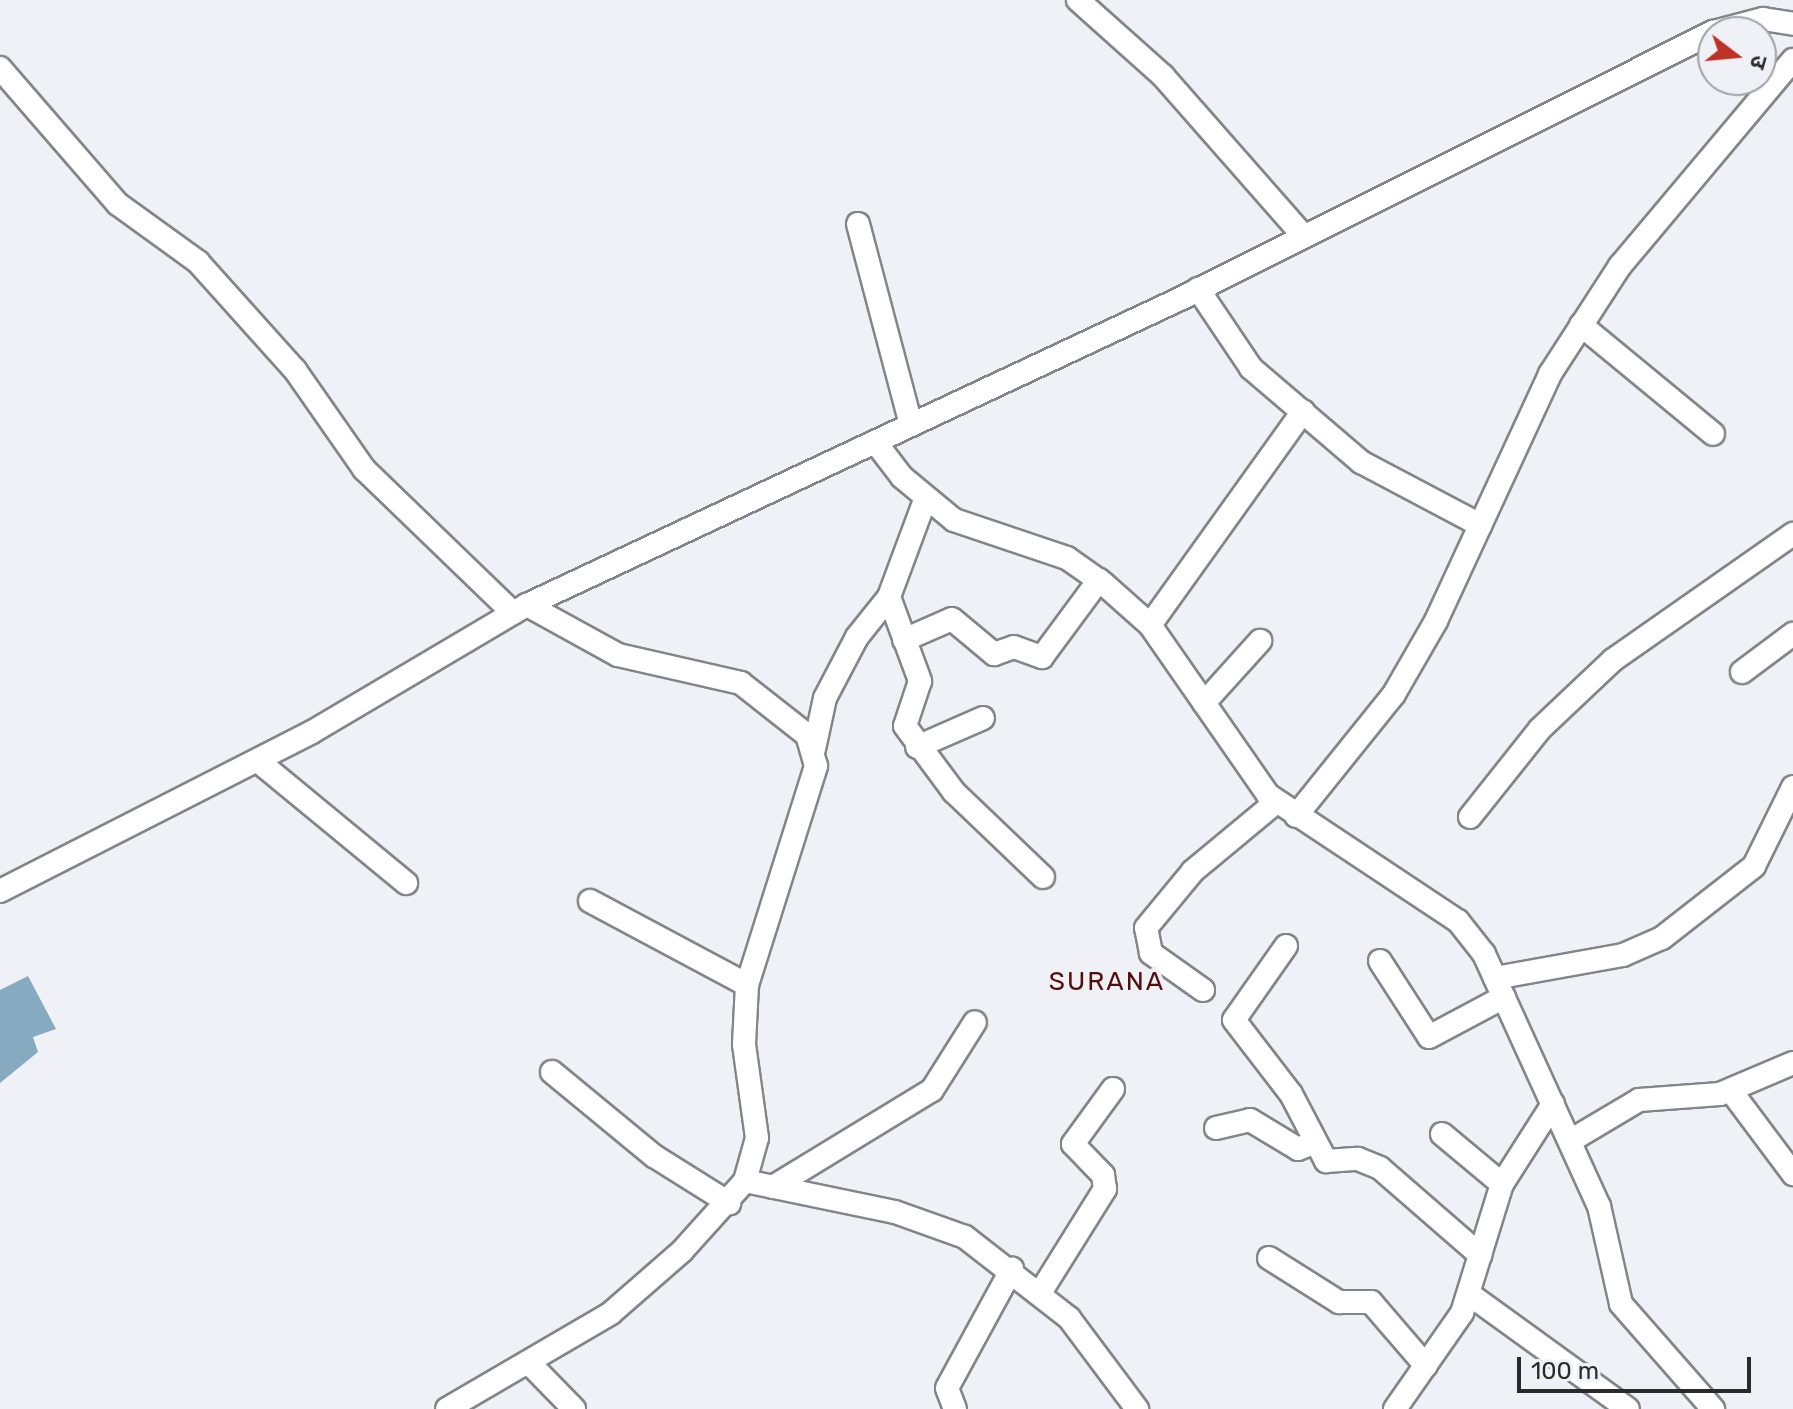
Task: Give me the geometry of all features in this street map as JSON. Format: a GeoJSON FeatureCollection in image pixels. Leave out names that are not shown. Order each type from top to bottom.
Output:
{"type":"FeatureCollection","features":[{"type":"Feature","properties":{"kind":"street"},"geometry":{"type":"LineString","coordinates":[[1078,0],[1163,76],[1302,234]]}},
{"type":"Feature","properties":{"kind":"street"},"geometry":{"type":"LineString","coordinates":[[0,891],[258,761],[520,609],[1198,289],[1302,234],[1697,40]]}},
{"type":"Feature","properties":{"kind":"street"},"geometry":{"type":"LineString","coordinates":[[1296,816],[1394,694],[1480,525],[1550,374],[1581,325],[1620,266],[1793,60]]}},
{"type":"Feature","properties":{"kind":"street"},"geometry":{"type":"LineString","coordinates":[[0,68],[118,204],[198,262],[295,370],[364,469],[520,609],[618,655],[741,683],[778,705],[814,749]]}},
{"type":"Feature","properties":{"kind":"street"},"geometry":{"type":"LineString","coordinates":[[858,224],[911,425]]}},
{"type":"Feature","properties":{"kind":"street"},"geometry":{"type":"LineString","coordinates":[[1198,289],[1235,350],[1372,469],[1414,484],[1480,525]]}},
{"type":"Feature","properties":{"kind":"street"},"geometry":{"type":"LineString","coordinates":[[1581,325],[1713,434]]}},
{"type":"Feature","properties":{"kind":"street"},"geometry":{"type":"LineString","coordinates":[[1150,625],[1303,411]]}},
{"type":"Feature","properties":{"kind":"street"},"geometry":{"type":"LineString","coordinates":[[876,443],[925,500],[983,535],[1067,558],[1099,580],[1150,625],[1276,802],[1442,906],[1472,936],[1499,988],[1603,1216],[1621,1304],[1713,1409]]}},
{"type":"Feature","properties":{"kind":"street"},"geometry":{"type":"LineString","coordinates":[[447,1409],[530,1364],[611,1313],[729,1203],[745,1181],[757,1138],[744,1044],[747,985],[772,889],[813,787],[814,749],[825,698],[857,637],[889,597],[925,500]]}},
{"type":"Feature","properties":{"kind":"street"},"geometry":{"type":"LineString","coordinates":[[1470,817],[1540,729],[1613,660],[1793,534]]}},
{"type":"Feature","properties":{"kind":"street"},"geometry":{"type":"LineString","coordinates":[[904,640],[952,619],[994,654],[1014,647],[1042,657],[1099,580]]}},
{"type":"Feature","properties":{"kind":"street"},"geometry":{"type":"LineString","coordinates":[[889,597],[920,681],[905,718],[917,747],[1043,877]]}},
{"type":"Feature","properties":{"kind":"street"},"geometry":{"type":"LineString","coordinates":[[1742,672],[1793,634]]}},
{"type":"Feature","properties":{"kind":"street"},"geometry":{"type":"LineString","coordinates":[[1204,703],[1260,641]]}},
{"type":"Feature","properties":{"kind":"street"},"geometry":{"type":"LineString","coordinates":[[917,747],[983,718]]}},
{"type":"Feature","properties":{"kind":"street"},"geometry":{"type":"LineString","coordinates":[[258,761],[406,883]]}},
{"type":"Feature","properties":{"kind":"street"},"geometry":{"type":"LineString","coordinates":[[1380,961],[1429,1037],[1499,988],[1623,955],[1662,938],[1744,877],[1786,830],[1793,787]]}},
{"type":"Feature","properties":{"kind":"street"},"geometry":{"type":"LineString","coordinates":[[1203,990],[1151,953],[1146,928],[1193,871],[1276,802]]}},
{"type":"Feature","properties":{"kind":"street"},"geometry":{"type":"LineString","coordinates":[[590,901],[747,985]]}},
{"type":"Feature","properties":{"kind":"street"},"geometry":{"type":"LineString","coordinates":[[1286,946],[1233,1015],[1291,1094],[1315,1142],[1333,1165],[1358,1159],[1380,1168],[1480,1255]]}},
{"type":"Feature","properties":{"kind":"street"},"geometry":{"type":"LineString","coordinates":[[773,1187],[932,1090],[975,1022]]}},
{"type":"Feature","properties":{"kind":"street"},"geometry":{"type":"LineString","coordinates":[[1570,1141],[1639,1100],[1731,1091],[1793,1063]]}},
{"type":"Feature","properties":{"kind":"street"},"geometry":{"type":"LineString","coordinates":[[552,1072],[654,1156],[729,1203]]}},
{"type":"Feature","properties":{"kind":"street"},"geometry":{"type":"LineString","coordinates":[[1040,1293],[1105,1189],[1103,1175],[1073,1144],[1113,1089]]}},
{"type":"Feature","properties":{"kind":"street"},"geometry":{"type":"LineString","coordinates":[[1731,1091],[1793,1174]]}},
{"type":"Feature","properties":{"kind":"street"},"geometry":{"type":"LineString","coordinates":[[1395,1409],[1426,1366],[1469,1294],[1502,1184],[1553,1104]]}},
{"type":"Feature","properties":{"kind":"street"},"geometry":{"type":"LineString","coordinates":[[1216,1128],[1250,1120],[1298,1149],[1315,1142]]}},
{"type":"Feature","properties":{"kind":"street"},"geometry":{"type":"LineString","coordinates":[[1442,1134],[1502,1184]]}},
{"type":"Feature","properties":{"kind":"street"},"geometry":{"type":"LineString","coordinates":[[745,1181],[928,1222],[1012,1269],[1069,1318],[1137,1409]]}},
{"type":"Feature","properties":{"kind":"street"},"geometry":{"type":"LineString","coordinates":[[1269,1258],[1339,1302],[1371,1302],[1426,1366]]}},
{"type":"Feature","properties":{"kind":"street"},"geometry":{"type":"LineString","coordinates":[[955,1409],[947,1388],[1012,1269]]}},
{"type":"Feature","properties":{"kind":"street"},"geometry":{"type":"LineString","coordinates":[[1469,1294],[1628,1409]]}},
{"type":"Feature","properties":{"kind":"street"},"geometry":{"type":"LineString","coordinates":[[530,1364],[574,1409]]}},
{"type":"Feature","properties":{"kind":"water"},"geometry":{"type":"Polygon","coordinates":[[[28,976],[56,1029],[33,1037],[38,1052],[0,1083],[0,990],[28,976]]]}},
{"type":"Feature","properties":{"kind":"district","name":"SURANA"},"geometry":{"type":"Point","coordinates":[1107,982]}}]}
